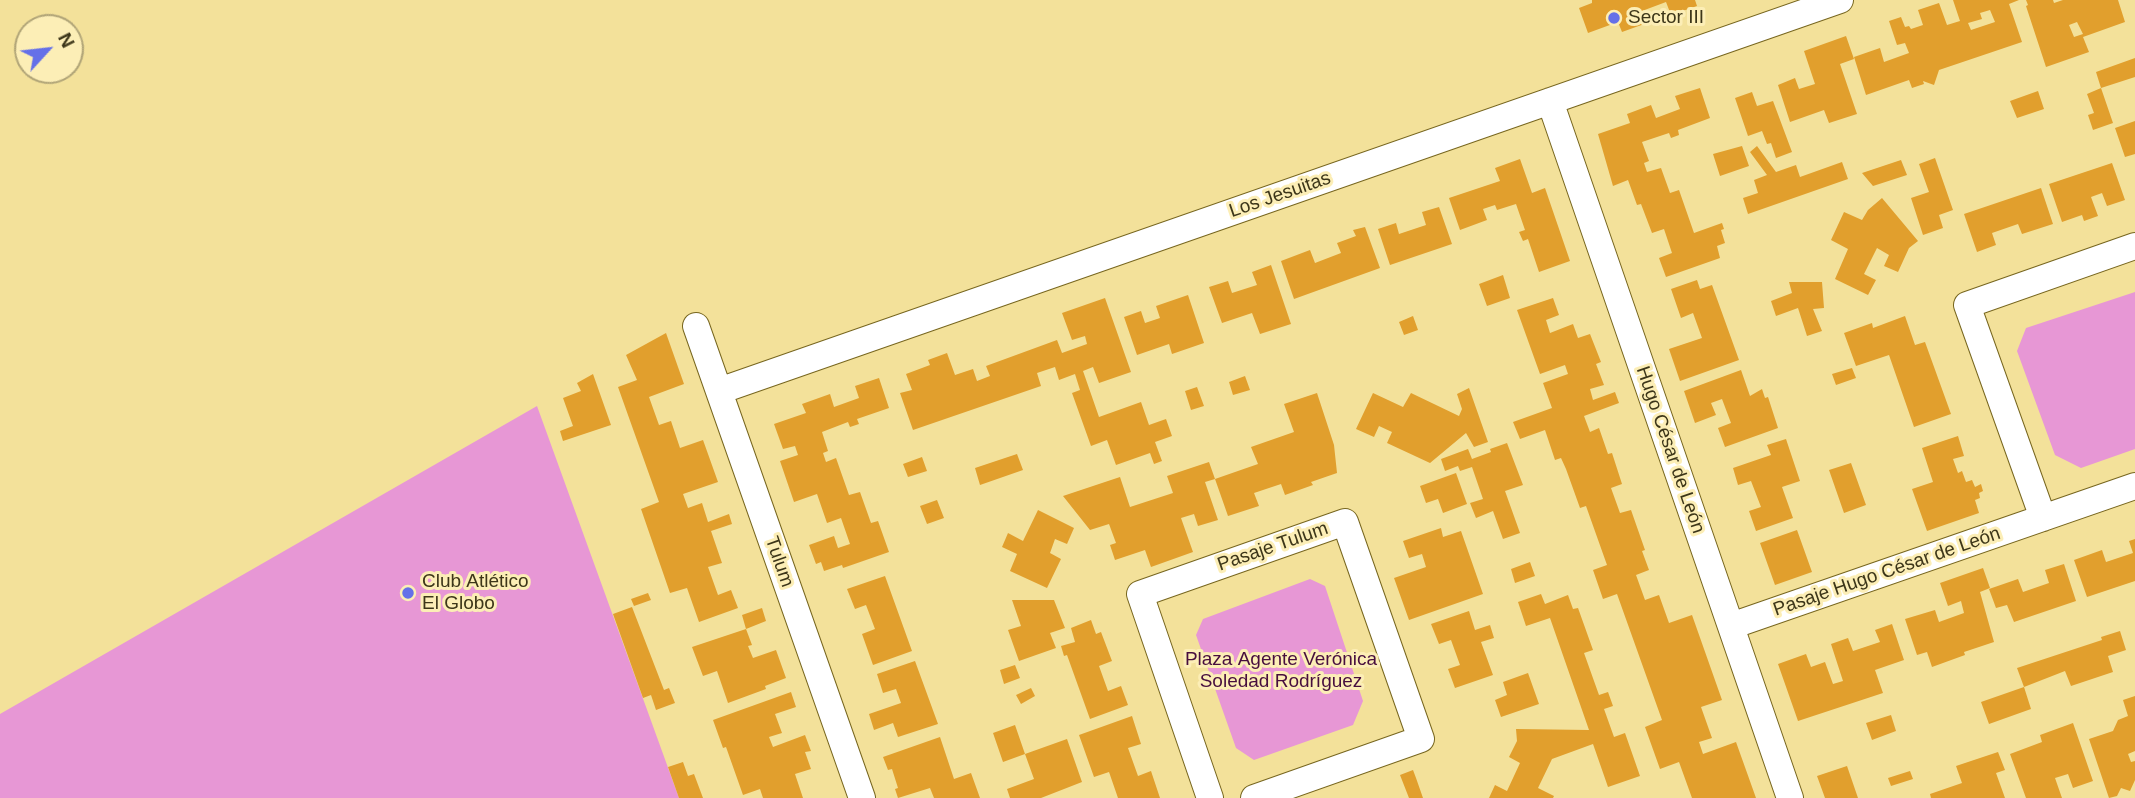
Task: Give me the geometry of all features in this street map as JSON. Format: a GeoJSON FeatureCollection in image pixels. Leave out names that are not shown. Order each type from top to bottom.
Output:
{"type":"FeatureCollection","features":[{"type":"Feature","properties":{"kind":"street","name":"Los Jesuitas"},"geometry":{"type":"LineString","coordinates":[[719,391],[1840,0]]}},
{"type":"Feature","properties":{"kind":"street","name":"Hugo César de León"},"geometry":{"type":"LineString","coordinates":[[1550,101],[1790,798]]}},
{"type":"Feature","properties":{"kind":"street"},"geometry":{"type":"LineString","coordinates":[[2043,518],[1967,305],[2135,247]]}},
{"type":"Feature","properties":{"kind":"street","name":"Tulum"},"geometry":{"type":"LineString","coordinates":[[696,326],[862,798]]}},
{"type":"Feature","properties":{"kind":"street","name":"Pasaje Hugo César de León"},"geometry":{"type":"LineString","coordinates":[[1731,626],[2135,486]]}},
{"type":"Feature","properties":{"kind":"street","name":"Pasaje Tulum"},"geometry":{"type":"LineString","coordinates":[[1210,798],[1140,594],[1345,522],[1421,739],[1254,798]]}},
{"type":"Feature","properties":{"kind":"green space"},"geometry":{"type":"Polygon","coordinates":[[[2135,292],[2135,449],[2081,468],[2055,455],[2017,351],[2026,328],[2135,292]]]}},
{"type":"Feature","properties":{"kind":"green space","name":"Club Atlético El Globo"},"geometry":{"type":"Polygon","coordinates":[[[537,406],[679,798],[0,798],[0,714],[537,406]]]}},
{"type":"Feature","properties":{"kind":"green space","name":"Plaza Agente Verónica Soledad Rodríguez"},"geometry":{"type":"Polygon","coordinates":[[[1310,579],[1325,586],[1363,701],[1353,725],[1254,760],[1236,748],[1196,635],[1203,619],[1310,579]]]}},
{"type":"Feature","properties":{"kind":"building","name":"Sector III"},"geometry":{"type":"Polygon","coordinates":[[[1592,0],[1695,0],[1697,6],[1671,15],[1666,2],[1642,11],[1647,23],[1622,32],[1618,22],[1588,33],[1579,8],[1592,3],[1592,0]]]}},
{"type":"Feature","properties":{"kind":"building"},"geometry":{"type":"Polygon","coordinates":[[[1953,0],[2019,0],[2009,4],[2022,42],[1939,70],[1934,85],[1923,81],[1924,84],[1912,88],[1909,80],[1866,95],[1854,57],[1880,48],[1884,62],[1909,53],[1905,43],[1897,45],[1889,21],[1901,17],[1905,27],[1909,26],[1911,29],[1923,25],[1918,10],[1939,3],[1947,25],[1960,21],[1953,0]],[[1990,10],[1980,13],[1982,19],[1968,23],[1971,30],[1995,22],[1990,10]]]}},
{"type":"Feature","properties":{"kind":"building"},"geometry":{"type":"Polygon","coordinates":[[[2026,0],[2053,0],[2054,3],[2063,0],[2118,0],[2125,22],[2083,37],[2089,52],[2046,67],[2026,6],[2026,0]],[[2077,22],[2069,25],[2074,37],[2083,34],[2077,22]]]}},
{"type":"Feature","properties":{"kind":"building"},"geometry":{"type":"Polygon","coordinates":[[[1846,36],[1854,59],[1840,64],[1857,114],[1829,123],[1824,110],[1790,122],[1778,85],[1795,78],[1799,89],[1815,84],[1804,51],[1846,36]]]}},
{"type":"Feature","properties":{"kind":"building"},"geometry":{"type":"Polygon","coordinates":[[[2135,58],[2135,77],[2101,88],[2096,72],[2135,58]]]}},
{"type":"Feature","properties":{"kind":"building"},"geometry":{"type":"Polygon","coordinates":[[[1700,88],[1710,118],[1678,130],[1679,135],[1671,138],[1669,133],[1642,142],[1649,161],[1644,163],[1647,172],[1661,168],[1670,193],[1679,190],[1694,233],[1722,223],[1725,243],[1717,246],[1720,258],[1666,277],[1659,258],[1672,253],[1664,229],[1652,233],[1641,204],[1637,205],[1628,180],[1613,186],[1598,134],[1630,123],[1627,114],[1651,105],[1656,118],[1680,109],[1675,96],[1700,88]]]}},
{"type":"Feature","properties":{"kind":"building"},"geometry":{"type":"Polygon","coordinates":[[[2101,88],[2113,123],[2093,130],[2088,115],[2094,113],[2087,94],[2101,88]]]}},
{"type":"Feature","properties":{"kind":"building"},"geometry":{"type":"Polygon","coordinates":[[[2038,91],[2044,109],[2017,118],[2010,101],[2038,91]]]}},
{"type":"Feature","properties":{"kind":"building"},"geometry":{"type":"Polygon","coordinates":[[[1752,92],[1757,106],[1773,101],[1792,152],[1776,158],[1771,143],[1767,144],[1762,131],[1748,136],[1735,98],[1752,92]]]}},
{"type":"Feature","properties":{"kind":"building"},"geometry":{"type":"Polygon","coordinates":[[[2135,121],[2135,154],[2125,157],[2115,128],[2135,121]]]}},
{"type":"Feature","properties":{"kind":"building"},"geometry":{"type":"Polygon","coordinates":[[[1742,146],[1749,166],[1720,176],[1713,154],[1742,146]]]}},
{"type":"Feature","properties":{"kind":"building"},"geometry":{"type":"Polygon","coordinates":[[[1757,146],[1776,172],[1796,165],[1800,177],[1842,162],[1848,179],[1748,214],[1743,198],[1758,193],[1754,180],[1767,175],[1750,152],[1757,146]]]}},
{"type":"Feature","properties":{"kind":"building"},"geometry":{"type":"Polygon","coordinates":[[[1935,158],[1953,210],[1939,215],[1943,228],[1923,235],[1911,198],[1929,192],[1919,164],[1935,158]]]}},
{"type":"Feature","properties":{"kind":"building"},"geometry":{"type":"Polygon","coordinates":[[[1520,159],[1532,193],[1545,188],[1570,261],[1539,272],[1528,239],[1523,241],[1519,232],[1525,230],[1516,204],[1497,210],[1495,205],[1483,209],[1487,220],[1460,230],[1449,198],[1500,181],[1495,168],[1520,159]]]}},
{"type":"Feature","properties":{"kind":"building"},"geometry":{"type":"Polygon","coordinates":[[[1901,160],[1907,175],[1873,186],[1862,173],[1901,160]]]}},
{"type":"Feature","properties":{"kind":"building"},"geometry":{"type":"Polygon","coordinates":[[[2112,163],[2125,200],[2107,206],[2102,193],[2091,197],[2098,216],[2084,221],[2082,215],[2062,222],[2049,184],[2112,163]]]}},
{"type":"Feature","properties":{"kind":"building"},"geometry":{"type":"Polygon","coordinates":[[[2041,188],[2053,224],[2022,234],[2018,224],[1992,233],[1996,245],[1977,252],[1964,214],[2041,188]]]}},
{"type":"Feature","properties":{"kind":"building"},"geometry":{"type":"Polygon","coordinates":[[[1882,198],[1918,241],[1909,248],[1898,272],[1884,266],[1889,255],[1877,248],[1864,274],[1876,280],[1868,295],[1835,279],[1848,249],[1831,240],[1844,212],[1862,220],[1868,210],[1882,198]]]}},
{"type":"Feature","properties":{"kind":"building"},"geometry":{"type":"Polygon","coordinates":[[[1439,207],[1452,244],[1390,265],[1378,229],[1396,223],[1399,234],[1426,225],[1422,212],[1439,207]]]}},
{"type":"Feature","properties":{"kind":"building"},"geometry":{"type":"Polygon","coordinates":[[[1365,227],[1380,268],[1294,299],[1281,261],[1310,250],[1315,263],[1341,253],[1337,243],[1356,236],[1353,230],[1365,227]]]}},
{"type":"Feature","properties":{"kind":"building"},"geometry":{"type":"Polygon","coordinates":[[[1271,265],[1291,324],[1260,334],[1252,313],[1222,323],[1209,287],[1228,281],[1232,293],[1257,285],[1252,272],[1271,265]]]}},
{"type":"Feature","properties":{"kind":"building"},"geometry":{"type":"Polygon","coordinates":[[[1503,275],[1510,298],[1487,306],[1479,284],[1503,275]]]}},
{"type":"Feature","properties":{"kind":"building"},"geometry":{"type":"Polygon","coordinates":[[[1697,280],[1700,289],[1712,285],[1739,360],[1680,381],[1669,349],[1702,338],[1693,313],[1681,318],[1671,289],[1697,280]]]}},
{"type":"Feature","properties":{"kind":"building"},"geometry":{"type":"Polygon","coordinates":[[[1789,282],[1822,282],[1824,308],[1813,309],[1822,331],[1807,336],[1798,308],[1776,316],[1771,301],[1792,293],[1789,282]]]}},
{"type":"Feature","properties":{"kind":"building"},"geometry":{"type":"Polygon","coordinates":[[[1188,295],[1204,343],[1172,354],[1169,344],[1137,355],[1124,317],[1141,311],[1145,323],[1160,318],[1156,306],[1188,295]]]}},
{"type":"Feature","properties":{"kind":"building"},"geometry":{"type":"Polygon","coordinates":[[[1105,298],[1131,372],[1099,383],[1093,367],[1083,371],[1099,417],[1141,402],[1149,425],[1166,419],[1172,436],[1155,442],[1162,461],[1154,464],[1150,453],[1116,465],[1107,440],[1091,446],[1072,393],[1080,390],[1075,374],[1059,380],[1055,367],[1037,373],[1041,386],[913,430],[900,393],[912,390],[906,374],[930,365],[928,360],[947,353],[955,375],[973,369],[977,381],[990,376],[986,366],[1057,340],[1062,353],[1087,344],[1085,336],[1072,340],[1062,313],[1105,298]]]}},
{"type":"Feature","properties":{"kind":"building"},"geometry":{"type":"Polygon","coordinates":[[[1553,298],[1559,315],[1546,320],[1550,333],[1573,324],[1578,338],[1590,334],[1601,362],[1596,364],[1604,385],[1590,389],[1593,400],[1615,392],[1619,403],[1584,416],[1590,432],[1599,428],[1608,454],[1612,453],[1622,484],[1611,488],[1620,513],[1631,510],[1645,550],[1642,551],[1649,570],[1636,575],[1645,600],[1659,595],[1669,623],[1692,615],[1722,700],[1701,707],[1712,738],[1699,742],[1703,754],[1736,742],[1756,798],[1692,798],[1679,762],[1660,769],[1645,727],[1662,720],[1617,594],[1603,599],[1593,570],[1607,565],[1586,506],[1580,508],[1566,469],[1561,458],[1555,460],[1545,430],[1520,439],[1513,422],[1552,408],[1543,383],[1568,374],[1565,365],[1540,374],[1517,310],[1553,298]]]}},
{"type":"Feature","properties":{"kind":"building"},"geometry":{"type":"Polygon","coordinates":[[[1413,316],[1418,330],[1404,335],[1399,322],[1413,316]]]}},
{"type":"Feature","properties":{"kind":"building"},"geometry":{"type":"Polygon","coordinates":[[[1905,316],[1915,345],[1925,342],[1951,414],[1914,427],[1889,355],[1856,366],[1844,333],[1872,323],[1873,328],[1905,316]]]}},
{"type":"Feature","properties":{"kind":"building"},"geometry":{"type":"Polygon","coordinates":[[[666,333],[684,384],[649,397],[659,425],[671,421],[680,448],[703,440],[718,482],[683,494],[688,508],[702,503],[708,522],[729,514],[732,524],[711,531],[722,563],[708,567],[718,595],[731,590],[738,608],[699,622],[687,588],[670,593],[641,509],[659,502],[618,387],[637,380],[626,355],[666,333]]]}},
{"type":"Feature","properties":{"kind":"building"},"geometry":{"type":"Polygon","coordinates":[[[1852,368],[1856,378],[1836,385],[1832,374],[1852,368]]]}},
{"type":"Feature","properties":{"kind":"building"},"geometry":{"type":"Polygon","coordinates":[[[1741,370],[1750,396],[1762,389],[1765,398],[1768,397],[1778,428],[1725,447],[1718,428],[1731,423],[1722,399],[1711,403],[1716,415],[1695,423],[1684,391],[1741,370]]]}},
{"type":"Feature","properties":{"kind":"building"},"geometry":{"type":"Polygon","coordinates":[[[593,374],[611,425],[563,441],[560,431],[573,426],[563,398],[581,391],[577,383],[593,374]]]}},
{"type":"Feature","properties":{"kind":"building"},"geometry":{"type":"Polygon","coordinates":[[[1245,376],[1250,390],[1233,395],[1229,382],[1245,376]]]}},
{"type":"Feature","properties":{"kind":"building"},"geometry":{"type":"Polygon","coordinates":[[[879,378],[889,408],[857,419],[859,424],[850,427],[848,422],[822,432],[828,451],[823,453],[826,462],[836,458],[849,495],[860,492],[871,523],[878,521],[889,552],[843,568],[842,565],[824,571],[821,562],[816,564],[809,545],[834,536],[838,548],[850,544],[841,518],[827,523],[817,494],[794,502],[780,461],[798,455],[795,446],[783,449],[774,424],[806,413],[802,404],[830,394],[834,407],[859,398],[855,386],[879,378]]]}},
{"type":"Feature","properties":{"kind":"building"},"geometry":{"type":"Polygon","coordinates":[[[1197,387],[1204,406],[1191,410],[1185,391],[1197,387]]]}},
{"type":"Feature","properties":{"kind":"building"},"geometry":{"type":"Polygon","coordinates":[[[1469,388],[1488,442],[1474,447],[1466,433],[1430,463],[1387,443],[1392,432],[1379,426],[1374,437],[1356,429],[1373,393],[1403,407],[1411,393],[1459,416],[1462,409],[1457,394],[1469,388]]]}},
{"type":"Feature","properties":{"kind":"building"},"geometry":{"type":"Polygon","coordinates":[[[1317,393],[1334,445],[1337,473],[1285,495],[1281,484],[1254,493],[1259,506],[1228,516],[1215,479],[1258,464],[1251,447],[1294,432],[1284,404],[1317,393]]]}},
{"type":"Feature","properties":{"kind":"building"},"geometry":{"type":"Polygon","coordinates":[[[1958,436],[1964,456],[1953,459],[1958,473],[1962,471],[1966,482],[1972,480],[1975,487],[1981,484],[1983,491],[1979,493],[1980,498],[1975,500],[1979,513],[1927,531],[1912,489],[1933,482],[1922,448],[1958,436]]]}},
{"type":"Feature","properties":{"kind":"building"},"geometry":{"type":"Polygon","coordinates":[[[1786,439],[1800,481],[1782,487],[1793,518],[1756,531],[1749,511],[1761,507],[1751,481],[1738,485],[1733,468],[1771,455],[1767,445],[1786,439]]]}},
{"type":"Feature","properties":{"kind":"building"},"geometry":{"type":"Polygon","coordinates":[[[1507,443],[1523,485],[1505,491],[1520,533],[1503,539],[1493,511],[1476,518],[1470,503],[1483,499],[1472,467],[1460,471],[1458,466],[1445,471],[1441,459],[1468,449],[1472,459],[1507,443]]]}},
{"type":"Feature","properties":{"kind":"building"},"geometry":{"type":"Polygon","coordinates":[[[1017,454],[1023,470],[980,485],[975,468],[1017,454]]]}},
{"type":"Feature","properties":{"kind":"building"},"geometry":{"type":"Polygon","coordinates":[[[922,457],[927,471],[908,477],[903,464],[922,457]]]}},
{"type":"Feature","properties":{"kind":"building"},"geometry":{"type":"Polygon","coordinates":[[[1209,462],[1215,479],[1205,482],[1218,520],[1198,526],[1194,514],[1181,518],[1193,552],[1151,567],[1145,550],[1115,560],[1110,545],[1116,543],[1109,524],[1090,530],[1063,496],[1120,477],[1130,507],[1173,493],[1167,476],[1209,462]]]}},
{"type":"Feature","properties":{"kind":"building"},"geometry":{"type":"Polygon","coordinates":[[[1851,463],[1866,505],[1844,513],[1829,470],[1851,463]]]}},
{"type":"Feature","properties":{"kind":"building"},"geometry":{"type":"Polygon","coordinates":[[[1456,473],[1467,504],[1443,513],[1438,499],[1426,503],[1420,486],[1456,473]]]}},
{"type":"Feature","properties":{"kind":"building"},"geometry":{"type":"Polygon","coordinates":[[[937,500],[944,518],[927,524],[920,506],[937,500]]]}},
{"type":"Feature","properties":{"kind":"building"},"geometry":{"type":"Polygon","coordinates":[[[1038,510],[1074,528],[1067,544],[1055,539],[1050,553],[1061,559],[1047,588],[1010,571],[1017,554],[1002,547],[1008,533],[1023,541],[1038,510]]]}},
{"type":"Feature","properties":{"kind":"building"},"geometry":{"type":"Polygon","coordinates":[[[1441,528],[1443,537],[1461,531],[1483,594],[1409,620],[1394,578],[1426,567],[1422,554],[1409,558],[1403,541],[1441,528]]]}},
{"type":"Feature","properties":{"kind":"building"},"geometry":{"type":"Polygon","coordinates":[[[1797,530],[1812,572],[1775,585],[1760,543],[1797,530]]]}},
{"type":"Feature","properties":{"kind":"building"},"geometry":{"type":"Polygon","coordinates":[[[2135,539],[2135,581],[2087,597],[2074,560],[2102,550],[2106,562],[2133,553],[2129,541],[2135,539]]]}},
{"type":"Feature","properties":{"kind":"building"},"geometry":{"type":"Polygon","coordinates":[[[1530,562],[1535,576],[1515,583],[1511,569],[1530,562]]]}},
{"type":"Feature","properties":{"kind":"building"},"geometry":{"type":"Polygon","coordinates":[[[2064,564],[2076,601],[2014,622],[2007,605],[1996,608],[1989,589],[2018,579],[2023,592],[2049,583],[2045,570],[2064,564]]]}},
{"type":"Feature","properties":{"kind":"building"},"geometry":{"type":"Polygon","coordinates":[[[1983,568],[1990,588],[1980,592],[1994,642],[1932,667],[1927,652],[1917,655],[1905,619],[1935,610],[1939,622],[1964,613],[1961,601],[1948,606],[1940,583],[1983,568]]]}},
{"type":"Feature","properties":{"kind":"building"},"geometry":{"type":"Polygon","coordinates":[[[885,576],[912,651],[873,665],[862,634],[875,629],[866,605],[855,609],[847,589],[885,576]]]}},
{"type":"Feature","properties":{"kind":"building"},"geometry":{"type":"Polygon","coordinates":[[[648,593],[651,600],[634,606],[631,599],[648,593]]]}},
{"type":"Feature","properties":{"kind":"building"},"geometry":{"type":"Polygon","coordinates":[[[1541,594],[1545,604],[1568,595],[1573,609],[1578,608],[1593,650],[1584,653],[1599,695],[1608,692],[1613,706],[1604,709],[1614,737],[1625,733],[1640,776],[1608,787],[1593,744],[1552,759],[1538,788],[1554,796],[1553,798],[1489,798],[1495,785],[1507,791],[1520,763],[1509,757],[1517,741],[1516,729],[1589,730],[1550,618],[1526,626],[1518,602],[1541,594]]]}},
{"type":"Feature","properties":{"kind":"building"},"geometry":{"type":"Polygon","coordinates":[[[1012,600],[1054,600],[1065,628],[1050,633],[1056,648],[1019,661],[1008,630],[1021,626],[1012,600]]]}},
{"type":"Feature","properties":{"kind":"building"},"geometry":{"type":"Polygon","coordinates":[[[632,607],[664,690],[669,688],[675,703],[656,710],[651,695],[643,698],[613,614],[632,607]]]}},
{"type":"Feature","properties":{"kind":"building"},"geometry":{"type":"Polygon","coordinates":[[[762,608],[766,621],[746,629],[742,615],[762,608]]]}},
{"type":"Feature","properties":{"kind":"building"},"geometry":{"type":"Polygon","coordinates":[[[1469,611],[1475,630],[1490,625],[1494,638],[1481,642],[1493,675],[1455,688],[1448,669],[1460,665],[1451,640],[1439,644],[1431,624],[1469,611]]]}},
{"type":"Feature","properties":{"kind":"building"},"geometry":{"type":"Polygon","coordinates":[[[1091,620],[1096,634],[1101,632],[1112,661],[1099,666],[1108,691],[1121,686],[1128,705],[1090,719],[1067,655],[1064,656],[1061,646],[1075,642],[1071,628],[1091,620]]]}},
{"type":"Feature","properties":{"kind":"building"},"geometry":{"type":"Polygon","coordinates":[[[1892,624],[1904,660],[1875,670],[1883,693],[1798,721],[1778,664],[1806,654],[1811,667],[1825,662],[1833,684],[1843,681],[1831,644],[1848,638],[1853,651],[1880,642],[1875,630],[1892,624]]]}},
{"type":"Feature","properties":{"kind":"building"},"geometry":{"type":"Polygon","coordinates":[[[746,629],[753,658],[776,650],[786,678],[765,686],[766,689],[728,703],[717,671],[703,676],[692,647],[746,629]]]}},
{"type":"Feature","properties":{"kind":"building"},"geometry":{"type":"Polygon","coordinates":[[[2120,631],[2126,650],[2108,656],[2113,672],[2071,686],[2065,671],[2024,687],[2017,668],[2102,640],[2101,637],[2120,631]]]}},
{"type":"Feature","properties":{"kind":"building"},"geometry":{"type":"Polygon","coordinates":[[[915,661],[938,724],[898,737],[893,723],[874,730],[869,714],[901,703],[896,689],[883,693],[877,674],[915,661]]]}},
{"type":"Feature","properties":{"kind":"building"},"geometry":{"type":"Polygon","coordinates":[[[1015,665],[1020,678],[1004,684],[1000,670],[1015,665]]]}},
{"type":"Feature","properties":{"kind":"building"},"geometry":{"type":"Polygon","coordinates":[[[1528,673],[1539,704],[1501,717],[1495,700],[1507,695],[1503,682],[1528,673]]]}},
{"type":"Feature","properties":{"kind":"building"},"geometry":{"type":"Polygon","coordinates":[[[2024,687],[2031,709],[1989,724],[1981,702],[2024,687]]]}},
{"type":"Feature","properties":{"kind":"building"},"geometry":{"type":"Polygon","coordinates":[[[1031,688],[1035,696],[1021,704],[1016,695],[1031,688]]]}},
{"type":"Feature","properties":{"kind":"building"},"geometry":{"type":"Polygon","coordinates":[[[791,692],[796,707],[775,714],[782,733],[769,737],[773,747],[805,735],[811,751],[805,752],[811,769],[795,774],[803,798],[763,798],[760,789],[743,795],[713,720],[791,692]]]}},
{"type":"Feature","properties":{"kind":"building"},"geometry":{"type":"Polygon","coordinates":[[[2135,696],[2135,751],[2128,754],[2131,762],[2135,761],[2135,780],[2130,791],[2121,788],[2117,796],[2109,798],[2089,739],[2113,731],[2118,720],[2128,716],[2123,700],[2135,696]]]}},
{"type":"Feature","properties":{"kind":"building"},"geometry":{"type":"Polygon","coordinates":[[[1891,715],[1896,731],[1872,740],[1866,723],[1891,715]]]}},
{"type":"Feature","properties":{"kind":"building"},"geometry":{"type":"Polygon","coordinates":[[[1132,716],[1141,744],[1128,748],[1138,776],[1151,771],[1160,798],[1118,798],[1109,772],[1094,777],[1079,735],[1132,716]]]}},
{"type":"Feature","properties":{"kind":"building"},"geometry":{"type":"Polygon","coordinates":[[[2073,723],[2093,781],[2073,788],[2068,774],[2055,778],[2062,798],[2026,798],[2010,754],[2042,742],[2040,735],[2073,723]]]}},
{"type":"Feature","properties":{"kind":"building"},"geometry":{"type":"Polygon","coordinates":[[[1015,725],[1025,754],[1003,762],[993,733],[1015,725]]]}},
{"type":"Feature","properties":{"kind":"building"},"geometry":{"type":"Polygon","coordinates":[[[940,737],[954,779],[971,773],[980,798],[934,798],[930,788],[898,798],[892,769],[888,770],[883,757],[940,737]]]}},
{"type":"Feature","properties":{"kind":"building"},"geometry":{"type":"Polygon","coordinates":[[[1067,739],[1082,782],[1041,798],[1010,798],[1007,789],[1034,779],[1025,754],[1067,739]]]}},
{"type":"Feature","properties":{"kind":"building"},"geometry":{"type":"Polygon","coordinates":[[[1998,752],[2005,770],[1996,773],[2005,798],[1931,798],[1930,794],[1962,783],[1956,766],[1998,752]]]}},
{"type":"Feature","properties":{"kind":"building"},"geometry":{"type":"Polygon","coordinates":[[[683,762],[688,776],[694,774],[703,798],[679,798],[668,767],[683,762]]]}},
{"type":"Feature","properties":{"kind":"building"},"geometry":{"type":"Polygon","coordinates":[[[1847,766],[1858,798],[1825,798],[1817,776],[1847,766]]]}},
{"type":"Feature","properties":{"kind":"building"},"geometry":{"type":"Polygon","coordinates":[[[1413,770],[1423,798],[1409,798],[1400,775],[1413,770]]]}},
{"type":"Feature","properties":{"kind":"building"},"geometry":{"type":"Polygon","coordinates":[[[1910,771],[1913,779],[1891,786],[1888,778],[1910,771]]]}},
{"type":"Feature","properties":{"kind":"place","name":"Sector III"},"geometry":{"type":"Point","coordinates":[1614,18]}},
{"type":"Feature","properties":{"kind":"place","name":"Club Atlético El Globo"},"geometry":{"type":"Point","coordinates":[408,593]}}]}
